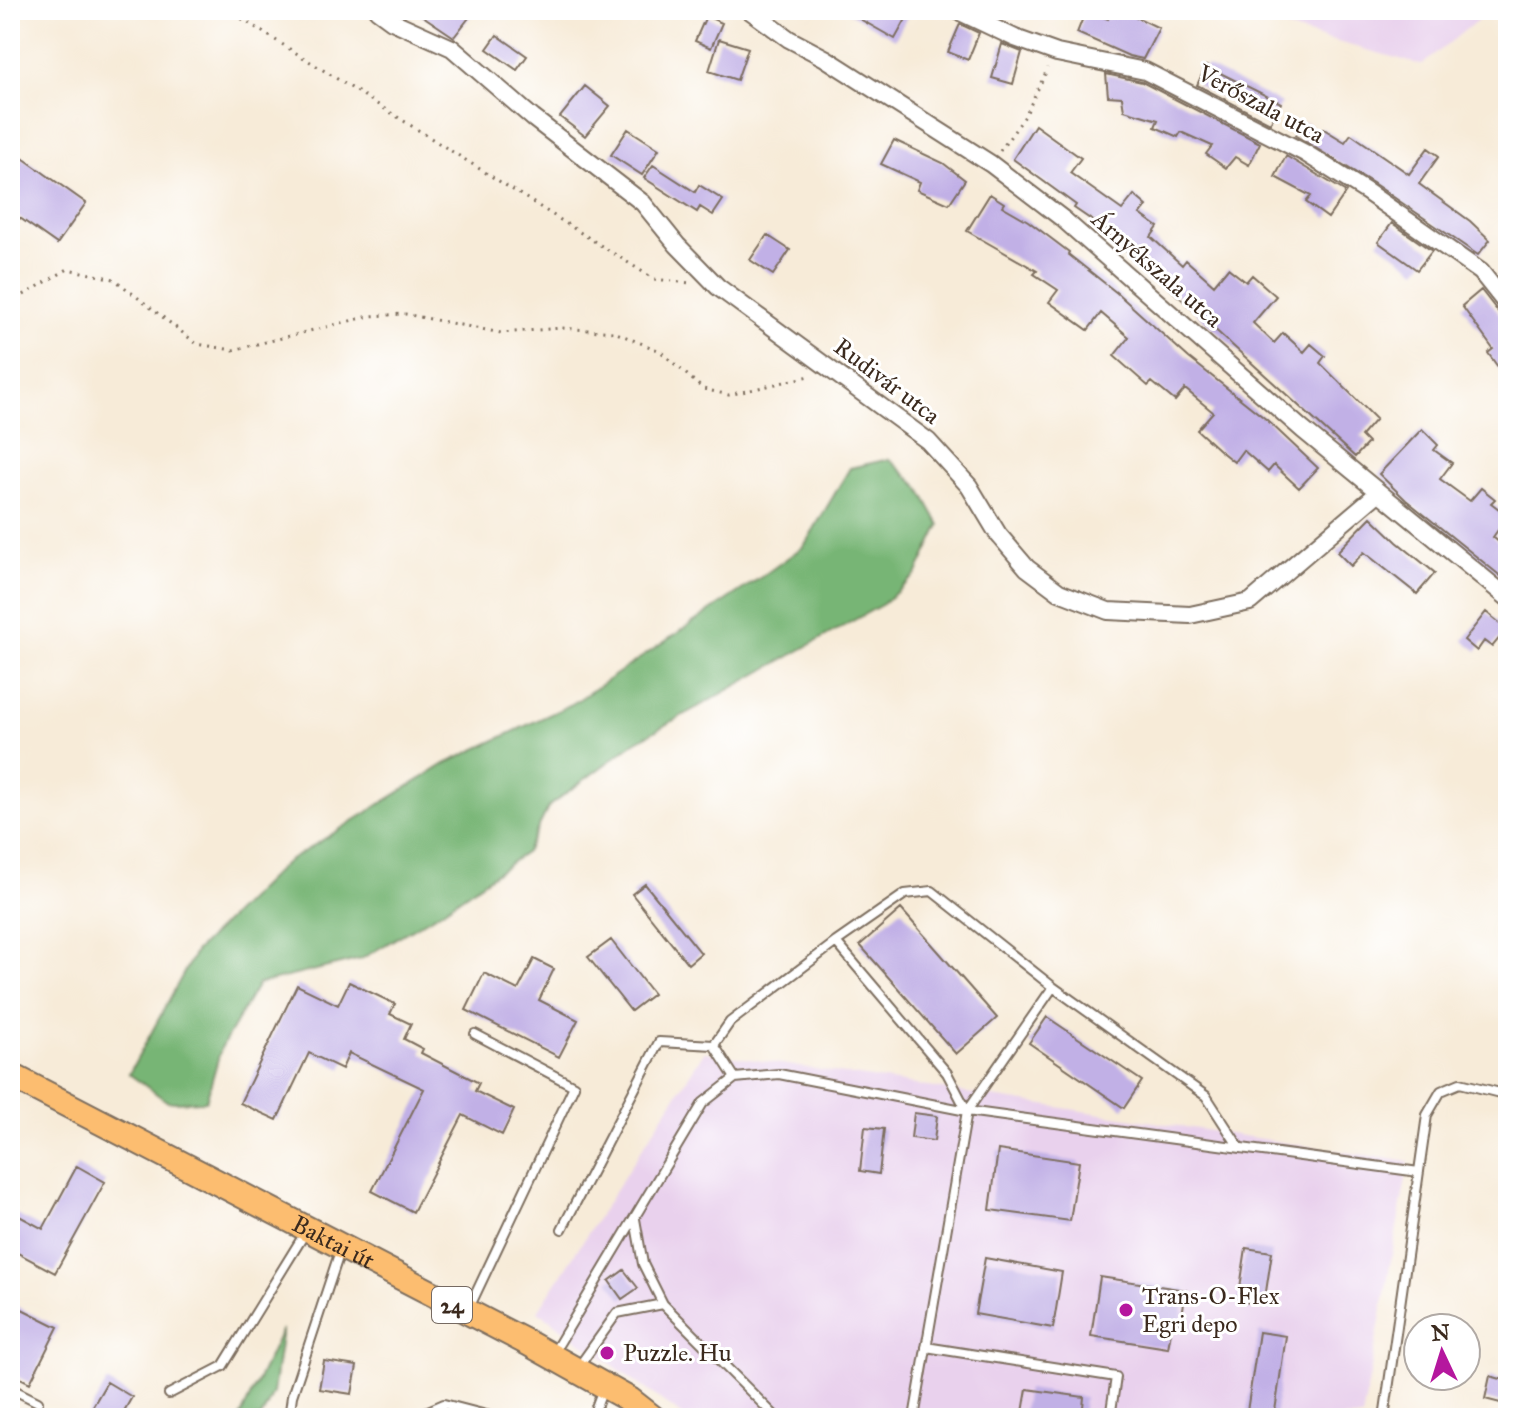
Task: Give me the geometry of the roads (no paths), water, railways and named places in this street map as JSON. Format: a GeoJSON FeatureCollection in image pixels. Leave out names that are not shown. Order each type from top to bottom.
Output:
{"type":"FeatureCollection","features":[{"type":"Feature","properties":{"kind":"main road","name":"Baktai út"},"geometry":{"type":"LineString","coordinates":[[10,1075],[577,1370],[630,1400],[653,1418]]}},
{"type":"Feature","properties":{"kind":"street","name":"Rudivár utca"},"geometry":{"type":"LineString","coordinates":[[377,10],[392,21],[452,48],[533,118],[643,203],[677,245],[718,287],[928,441],[969,486],[998,534],[1027,568],[1059,592],[1108,611],[1190,615],[1250,602],[1378,493]]}},
{"type":"Feature","properties":{"kind":"street","name":"Árnyékszala utca"},"geometry":{"type":"LineString","coordinates":[[749,10],[789,39],[837,65],[991,164],[1063,219],[1378,493],[1508,598]]}},
{"type":"Feature","properties":{"kind":"street","name":"Verőszala utca"},"geometry":{"type":"LineString","coordinates":[[956,10],[1015,38],[1057,53],[1145,71],[1305,153],[1388,206],[1481,272],[1508,306]]}},
{"type":"Feature","properties":{"kind":"lane"},"geometry":{"type":"LineString","coordinates":[[714,1045],[730,1022],[836,942],[905,894],[932,891],[1053,987],[1206,1096],[1239,1147]]}},
{"type":"Feature","properties":{"kind":"lane"},"geometry":{"type":"LineString","coordinates":[[836,942],[947,1073],[967,1111]]}},
{"type":"Feature","properties":{"kind":"lane"},"geometry":{"type":"LineString","coordinates":[[914,1418],[967,1111],[1053,987]]}},
{"type":"Feature","properties":{"kind":"lane"},"geometry":{"type":"LineString","coordinates":[[467,1312],[574,1086],[475,1034]]}},
{"type":"Feature","properties":{"kind":"lane"},"geometry":{"type":"LineString","coordinates":[[562,1229],[659,1042],[714,1045]]}},
{"type":"Feature","properties":{"kind":"lane"},"geometry":{"type":"LineString","coordinates":[[714,1045],[735,1078]]}},
{"type":"Feature","properties":{"kind":"lane"},"geometry":{"type":"LineString","coordinates":[[552,1357],[703,1103],[735,1078],[779,1074],[967,1111],[1419,1172]]}},
{"type":"Feature","properties":{"kind":"lane"},"geometry":{"type":"LineString","coordinates":[[1384,1418],[1427,1115],[1441,1091],[1460,1083],[1508,1095]]}},
{"type":"Feature","properties":{"kind":"lane"},"geometry":{"type":"LineString","coordinates":[[635,1219],[643,1264],[663,1304],[777,1418]]}},
{"type":"Feature","properties":{"kind":"lane"},"geometry":{"type":"LineString","coordinates":[[169,1394],[223,1366],[307,1229]]}},
{"type":"Feature","properties":{"kind":"lane"},"geometry":{"type":"LineString","coordinates":[[289,1418],[292,1396],[341,1247]]}},
{"type":"Feature","properties":{"kind":"lane"},"geometry":{"type":"LineString","coordinates":[[577,1370],[617,1313],[663,1304]]}},
{"type":"Feature","properties":{"kind":"lane"},"geometry":{"type":"LineString","coordinates":[[926,1347],[1116,1377],[1110,1418]]}},
{"type":"Feature","properties":{"kind":"lane"},"geometry":{"type":"LineString","coordinates":[[592,1418],[604,1385]]}},
{"type":"Feature","properties":{"kind":"lane"},"geometry":{"type":"LineString","coordinates":[[10,1388],[38,1402]]}},
{"type":"Feature","properties":{"kind":"lane"},"geometry":{"type":"LineString","coordinates":[[412,1418],[444,1404],[498,1418]]}},
{"type":"Feature","properties":{"kind":"place","name":"Trans-O-Flex Egri depo"},"geometry":{"type":"Point","coordinates":[1126,1310]}},
{"type":"Feature","properties":{"kind":"place","name":"Puzzle. Hu"},"geometry":{"type":"Point","coordinates":[607,1353]}}]}
